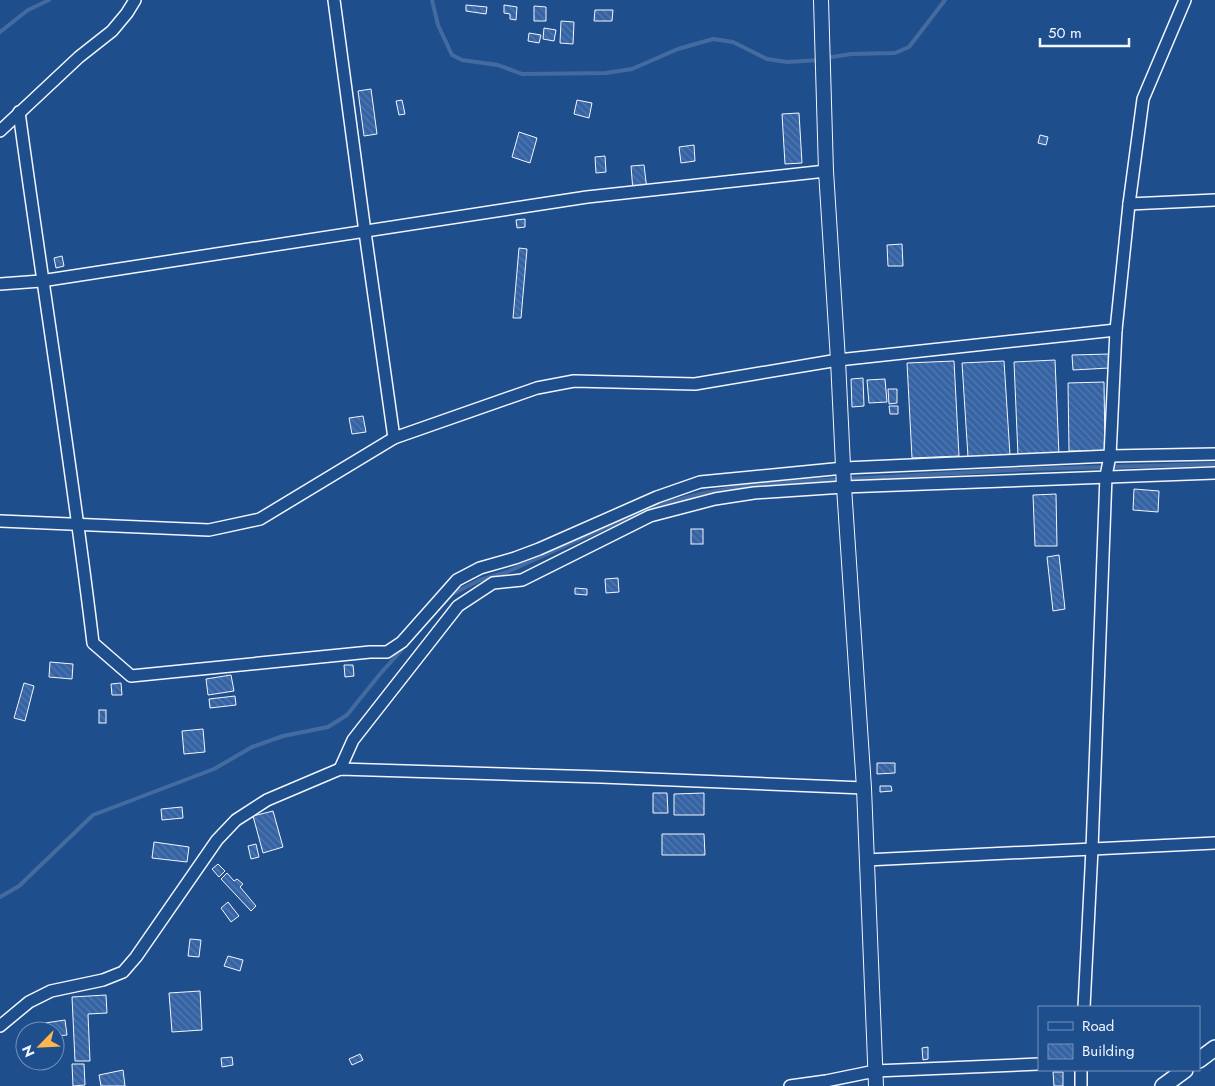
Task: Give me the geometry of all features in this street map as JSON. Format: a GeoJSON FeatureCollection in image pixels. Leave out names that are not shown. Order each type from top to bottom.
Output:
{"type":"FeatureCollection","features":[{"type":"Feature","properties":{"kind":"main road"},"geometry":{"type":"LineString","coordinates":[[1200,1059],[1215,1048]]}},
{"type":"Feature","properties":{"kind":"main road"},"geometry":{"type":"LineString","coordinates":[[1163,1086],[1184,1071]]}},
{"type":"Feature","properties":{"kind":"street"},"geometry":{"type":"LineString","coordinates":[[0,131],[79,57],[112,31],[135,0]]}},
{"type":"Feature","properties":{"kind":"street"},"geometry":{"type":"LineString","coordinates":[[334,0],[394,438]]}},
{"type":"Feature","properties":{"kind":"street"},"geometry":{"type":"LineString","coordinates":[[821,0],[826,171],[844,488],[864,788],[876,1086]]}},
{"type":"Feature","properties":{"kind":"street"},"geometry":{"type":"LineString","coordinates":[[1084,1006],[1106,476],[1110,456],[1116,330],[1129,204],[1143,99],[1185,0]]}},
{"type":"Feature","properties":{"kind":"street"},"geometry":{"type":"LineString","coordinates":[[19,112],[41,281],[79,525],[93,643],[131,676],[370,652],[387,652],[402,642],[457,580],[480,568],[516,558],[657,497],[700,482],[844,468],[1110,456],[1215,454]]}},
{"type":"Feature","properties":{"kind":"street"},"geometry":{"type":"LineString","coordinates":[[0,284],[41,281],[587,197],[826,171]]}},
{"type":"Feature","properties":{"kind":"street"},"geometry":{"type":"LineString","coordinates":[[1129,204],[1215,200]]}},
{"type":"Feature","properties":{"kind":"street"},"geometry":{"type":"LineString","coordinates":[[0,521],[209,530],[260,519],[394,438],[536,388],[574,381],[694,384],[838,360],[1116,330]]}},
{"type":"Feature","properties":{"kind":"street"},"geometry":{"type":"LineString","coordinates":[[340,770],[353,740],[458,606],[493,583],[522,580],[650,516],[715,499],[754,493],[1215,472]]}},
{"type":"Feature","properties":{"kind":"street"},"geometry":{"type":"LineString","coordinates":[[0,1026],[29,1002],[51,991],[103,980],[122,972],[136,957],[216,840],[236,820],[268,800],[340,770],[601,777],[864,788]]}},
{"type":"Feature","properties":{"kind":"street"},"geometry":{"type":"LineString","coordinates":[[866,860],[1215,843]]}},
{"type":"Feature","properties":{"kind":"street"},"geometry":{"type":"LineString","coordinates":[[790,1086],[875,1071],[1038,1064]]}},
{"type":"Feature","properties":{"kind":"street"},"geometry":{"type":"LineString","coordinates":[[1081,1071],[1081,1086]]}},
{"type":"Feature","properties":{"kind":"building"},"geometry":{"type":"Polygon","coordinates":[[[466,5],[487,7],[486,14],[466,11],[466,5]]]}},
{"type":"Feature","properties":{"kind":"building"},"geometry":{"type":"Polygon","coordinates":[[[504,5],[517,7],[516,20],[510,19],[510,14],[504,13],[504,5]]]}},
{"type":"Feature","properties":{"kind":"building"},"geometry":{"type":"Polygon","coordinates":[[[534,6],[546,7],[546,21],[534,21],[534,6]]]}},
{"type":"Feature","properties":{"kind":"building"},"geometry":{"type":"Polygon","coordinates":[[[595,10],[613,10],[612,21],[594,21],[595,10]]]}},
{"type":"Feature","properties":{"kind":"building"},"geometry":{"type":"Polygon","coordinates":[[[561,21],[574,22],[573,44],[560,43],[561,21]]]}},
{"type":"Feature","properties":{"kind":"building"},"geometry":{"type":"Polygon","coordinates":[[[544,28],[556,30],[554,41],[543,39],[544,28]]]}},
{"type":"Feature","properties":{"kind":"building"},"geometry":{"type":"Polygon","coordinates":[[[529,33],[541,35],[539,43],[528,41],[529,33]]]}},
{"type":"Feature","properties":{"kind":"building"},"geometry":{"type":"Polygon","coordinates":[[[371,89],[377,134],[364,136],[358,91],[371,89]]]}},
{"type":"Feature","properties":{"kind":"building"},"geometry":{"type":"Polygon","coordinates":[[[402,100],[405,114],[399,115],[396,101],[402,100]]]}},
{"type":"Feature","properties":{"kind":"building"},"geometry":{"type":"Polygon","coordinates":[[[577,100],[592,103],[589,118],[574,114],[577,100]]]}},
{"type":"Feature","properties":{"kind":"building"},"geometry":{"type":"Polygon","coordinates":[[[799,113],[802,163],[785,164],[782,114],[799,113]]]}},
{"type":"Feature","properties":{"kind":"building"},"geometry":{"type":"Polygon","coordinates":[[[519,132],[537,138],[530,163],[512,157],[519,132]]]}},
{"type":"Feature","properties":{"kind":"building"},"geometry":{"type":"Polygon","coordinates":[[[1040,135],[1048,137],[1046,145],[1038,143],[1040,135]]]}},
{"type":"Feature","properties":{"kind":"building"},"geometry":{"type":"Polygon","coordinates":[[[694,145],[695,161],[681,163],[679,147],[694,145]]]}},
{"type":"Feature","properties":{"kind":"building"},"geometry":{"type":"Polygon","coordinates":[[[605,156],[606,172],[596,173],[595,157],[605,156]]]}},
{"type":"Feature","properties":{"kind":"building"},"geometry":{"type":"Polygon","coordinates":[[[644,165],[647,190],[633,191],[631,166],[644,165]]]}},
{"type":"Feature","properties":{"kind":"building"},"geometry":{"type":"Polygon","coordinates":[[[525,219],[525,227],[517,228],[516,220],[525,219]]]}},
{"type":"Feature","properties":{"kind":"building"},"geometry":{"type":"Polygon","coordinates":[[[902,244],[903,266],[888,266],[887,245],[902,244]]]}},
{"type":"Feature","properties":{"kind":"building"},"geometry":{"type":"Polygon","coordinates":[[[519,248],[527,249],[521,318],[513,318],[519,248]]]}},
{"type":"Feature","properties":{"kind":"building"},"geometry":{"type":"Polygon","coordinates":[[[62,256],[64,266],[56,268],[54,258],[62,256]]]}},
{"type":"Feature","properties":{"kind":"building"},"geometry":{"type":"Polygon","coordinates":[[[1109,354],[1109,368],[1073,370],[1072,355],[1109,354]]]}},
{"type":"Feature","properties":{"kind":"building"},"geometry":{"type":"Polygon","coordinates":[[[1055,360],[1059,455],[1018,456],[1014,362],[1055,360]]]}},
{"type":"Feature","properties":{"kind":"building"},"geometry":{"type":"Polygon","coordinates":[[[954,361],[959,456],[912,458],[907,363],[954,361]]]}},
{"type":"Feature","properties":{"kind":"building"},"geometry":{"type":"Polygon","coordinates":[[[1004,361],[1010,455],[968,457],[962,363],[1004,361]]]}},
{"type":"Feature","properties":{"kind":"building"},"geometry":{"type":"Polygon","coordinates":[[[863,378],[864,406],[852,407],[851,379],[863,378]]]}},
{"type":"Feature","properties":{"kind":"building"},"geometry":{"type":"Polygon","coordinates":[[[885,379],[887,402],[869,403],[867,380],[885,379]]]}},
{"type":"Feature","properties":{"kind":"building"},"geometry":{"type":"Polygon","coordinates":[[[1104,382],[1105,451],[1069,451],[1068,383],[1104,382]]]}},
{"type":"Feature","properties":{"kind":"building"},"geometry":{"type":"Polygon","coordinates":[[[888,389],[897,389],[897,403],[889,404],[888,389]]]}},
{"type":"Feature","properties":{"kind":"building"},"geometry":{"type":"Polygon","coordinates":[[[889,406],[898,406],[898,414],[890,414],[889,406]]]}},
{"type":"Feature","properties":{"kind":"building"},"geometry":{"type":"Polygon","coordinates":[[[363,416],[366,432],[352,434],[349,418],[363,416]]]}},
{"type":"Feature","properties":{"kind":"building"},"geometry":{"type":"Polygon","coordinates":[[[1134,489],[1159,491],[1158,512],[1133,510],[1134,489]]]}},
{"type":"Feature","properties":{"kind":"building"},"geometry":{"type":"Polygon","coordinates":[[[1056,494],[1057,546],[1035,546],[1033,495],[1056,494]]]}},
{"type":"Feature","properties":{"kind":"building"},"geometry":{"type":"Polygon","coordinates":[[[691,529],[703,529],[703,544],[691,544],[691,529]]]}},
{"type":"Feature","properties":{"kind":"building"},"geometry":{"type":"Polygon","coordinates":[[[1059,555],[1065,609],[1053,611],[1047,557],[1059,555]]]}},
{"type":"Feature","properties":{"kind":"building"},"geometry":{"type":"Polygon","coordinates":[[[618,578],[619,592],[606,593],[605,579],[618,578]]]}},
{"type":"Feature","properties":{"kind":"building"},"geometry":{"type":"Polygon","coordinates":[[[575,588],[587,589],[587,595],[575,594],[575,588]]]}},
{"type":"Feature","properties":{"kind":"building"},"geometry":{"type":"Polygon","coordinates":[[[50,662],[73,664],[72,679],[49,677],[50,662]]]}},
{"type":"Feature","properties":{"kind":"building"},"geometry":{"type":"Polygon","coordinates":[[[344,665],[353,665],[354,676],[345,677],[344,665]]]}},
{"type":"Feature","properties":{"kind":"building"},"geometry":{"type":"Polygon","coordinates":[[[231,675],[234,691],[208,695],[206,679],[231,675]]]}},
{"type":"Feature","properties":{"kind":"building"},"geometry":{"type":"Polygon","coordinates":[[[24,683],[34,686],[25,721],[14,718],[24,683]]]}},
{"type":"Feature","properties":{"kind":"building"},"geometry":{"type":"Polygon","coordinates":[[[121,683],[122,695],[112,695],[111,684],[121,683]]]}},
{"type":"Feature","properties":{"kind":"building"},"geometry":{"type":"Polygon","coordinates":[[[235,696],[236,705],[210,708],[209,699],[235,696]]]}},
{"type":"Feature","properties":{"kind":"building"},"geometry":{"type":"Polygon","coordinates":[[[99,710],[106,710],[106,723],[99,723],[99,710]]]}},
{"type":"Feature","properties":{"kind":"building"},"geometry":{"type":"Polygon","coordinates":[[[203,729],[205,752],[184,754],[182,731],[203,729]]]}},
{"type":"Feature","properties":{"kind":"building"},"geometry":{"type":"Polygon","coordinates":[[[877,763],[895,763],[895,773],[877,774],[877,763]]]}},
{"type":"Feature","properties":{"kind":"building"},"geometry":{"type":"Polygon","coordinates":[[[880,786],[891,786],[892,791],[880,792],[880,786]]]}},
{"type":"Feature","properties":{"kind":"building"},"geometry":{"type":"Polygon","coordinates":[[[653,793],[667,793],[668,813],[653,813],[653,793]]]}},
{"type":"Feature","properties":{"kind":"building"},"geometry":{"type":"Polygon","coordinates":[[[704,793],[704,815],[674,815],[674,794],[704,793]]]}},
{"type":"Feature","properties":{"kind":"building"},"geometry":{"type":"Polygon","coordinates":[[[182,807],[183,818],[162,820],[161,809],[182,807]]]}},
{"type":"Feature","properties":{"kind":"building"},"geometry":{"type":"Polygon","coordinates":[[[273,811],[283,847],[263,853],[253,816],[273,811]]]}},
{"type":"Feature","properties":{"kind":"building"},"geometry":{"type":"Polygon","coordinates":[[[662,834],[704,834],[705,855],[662,855],[662,834]]]}},
{"type":"Feature","properties":{"kind":"building"},"geometry":{"type":"Polygon","coordinates":[[[154,842],[189,847],[187,862],[152,858],[154,842]]]}},
{"type":"Feature","properties":{"kind":"building"},"geometry":{"type":"Polygon","coordinates":[[[256,844],[259,857],[251,859],[248,846],[256,844]]]}},
{"type":"Feature","properties":{"kind":"building"},"geometry":{"type":"Polygon","coordinates":[[[218,864],[225,871],[219,877],[212,869],[218,864]]]}},
{"type":"Feature","properties":{"kind":"building"},"geometry":{"type":"Polygon","coordinates":[[[227,873],[234,881],[237,879],[243,884],[240,887],[256,906],[251,911],[221,879],[227,873]]]}},
{"type":"Feature","properties":{"kind":"building"},"geometry":{"type":"Polygon","coordinates":[[[228,902],[239,916],[231,922],[221,908],[228,902]]]}},
{"type":"Feature","properties":{"kind":"building"},"geometry":{"type":"Polygon","coordinates":[[[190,939],[201,940],[199,957],[188,956],[190,939]]]}},
{"type":"Feature","properties":{"kind":"building"},"geometry":{"type":"Polygon","coordinates":[[[228,956],[243,960],[240,971],[224,966],[228,956]]]}},
{"type":"Feature","properties":{"kind":"building"},"geometry":{"type":"Polygon","coordinates":[[[200,991],[202,1030],[172,1032],[169,993],[200,991]]]}},
{"type":"Feature","properties":{"kind":"building"},"geometry":{"type":"Polygon","coordinates":[[[106,995],[107,1013],[88,1014],[90,1061],[75,1061],[72,997],[106,995]]]}},
{"type":"Feature","properties":{"kind":"building"},"geometry":{"type":"Polygon","coordinates":[[[65,1020],[67,1035],[65,1035],[65,1021],[58,1021],[65,1020]]]}},
{"type":"Feature","properties":{"kind":"building"},"geometry":{"type":"Polygon","coordinates":[[[928,1047],[928,1059],[923,1060],[922,1048],[928,1047]]]}},
{"type":"Feature","properties":{"kind":"building"},"geometry":{"type":"Polygon","coordinates":[[[360,1054],[363,1060],[352,1065],[349,1059],[360,1054]]]}},
{"type":"Feature","properties":{"kind":"building"},"geometry":{"type":"Polygon","coordinates":[[[232,1057],[233,1065],[222,1067],[221,1058],[232,1057]]]}},
{"type":"Feature","properties":{"kind":"building"},"geometry":{"type":"Polygon","coordinates":[[[72,1064],[84,1064],[85,1085],[73,1086],[72,1064]]]}},
{"type":"Feature","properties":{"kind":"building"},"geometry":{"type":"Polygon","coordinates":[[[123,1070],[125,1086],[101,1086],[99,1075],[123,1070]]]}},
{"type":"Feature","properties":{"kind":"building"},"geometry":{"type":"Polygon","coordinates":[[[1053,1072],[1063,1072],[1063,1086],[1054,1086],[1053,1072]]]}},
{"type":"Feature","properties":{"kind":"waterway"},"geometry":{"type":"LineString","coordinates":[[0,32],[28,10],[49,0]]}},
{"type":"Feature","properties":{"kind":"waterway"},"geometry":{"type":"LineString","coordinates":[[432,0],[438,25],[452,55],[462,60],[498,65],[522,74],[606,73],[632,69],[678,49],[713,39],[733,42],[767,59],[787,62],[820,60]]}},
{"type":"Feature","properties":{"kind":"waterway"},"geometry":{"type":"LineString","coordinates":[[826,58],[851,54],[895,53],[909,47],[945,0]]}},
{"type":"Feature","properties":{"kind":"waterway"},"geometry":{"type":"LineString","coordinates":[[846,479],[1031,469],[1215,464]]}},
{"type":"Feature","properties":{"kind":"waterway"},"geometry":{"type":"LineString","coordinates":[[0,897],[19,886],[93,815],[214,769],[252,747],[283,736],[328,727],[347,715],[380,674],[452,594],[480,580],[507,572],[651,507],[704,493],[756,484],[839,479]]}}]}
